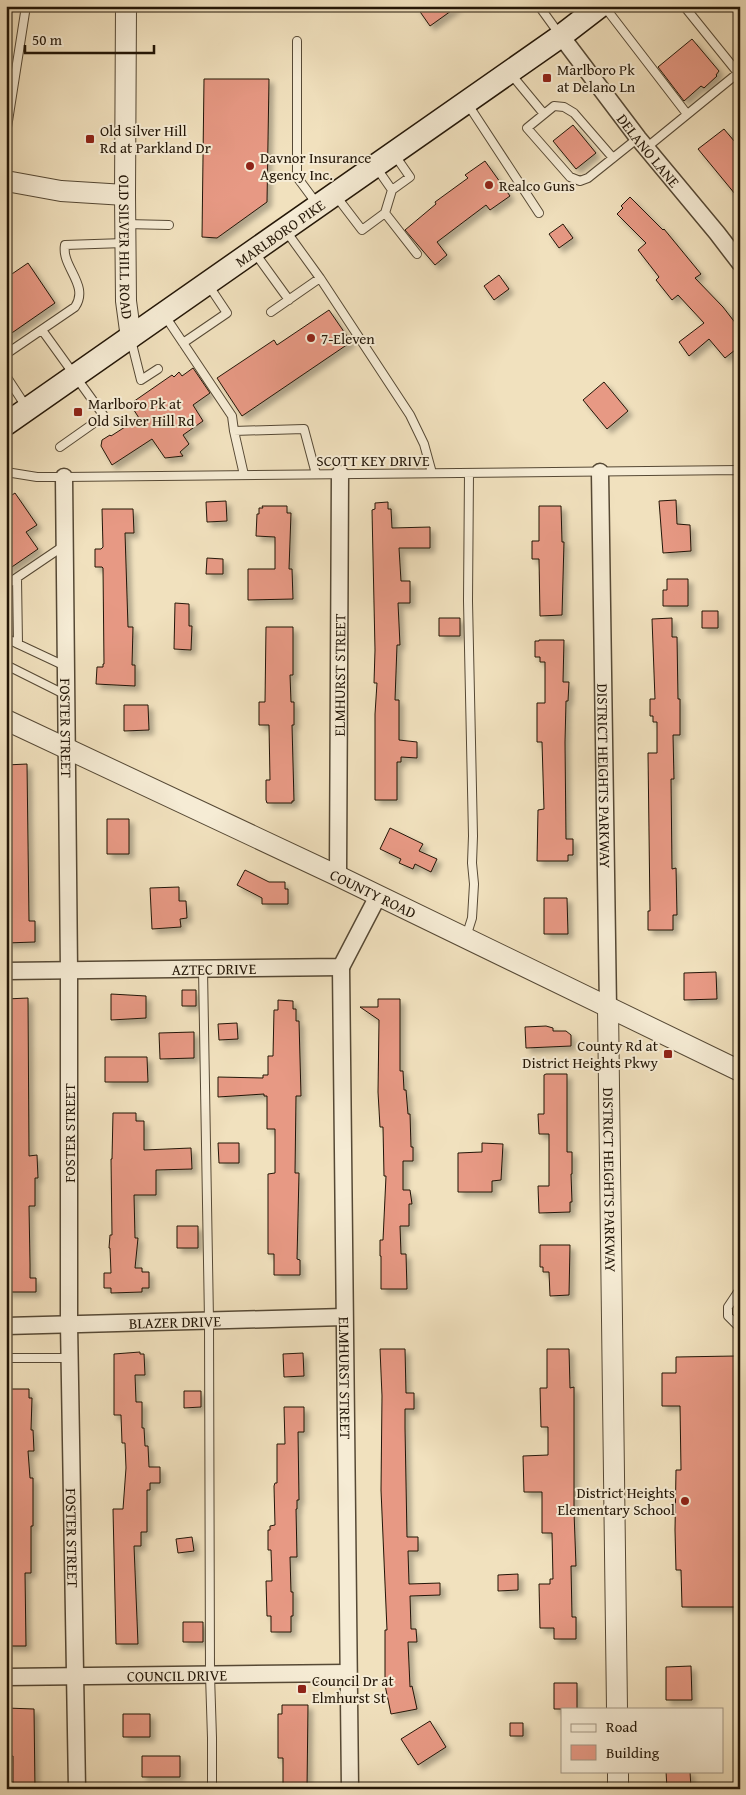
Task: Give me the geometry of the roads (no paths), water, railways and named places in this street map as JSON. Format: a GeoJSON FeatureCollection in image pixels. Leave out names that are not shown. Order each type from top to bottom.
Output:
{"type":"FeatureCollection","features":[{"type":"Feature","properties":{"kind":"main road","name":"MARLBORO PIKE"},"geometry":{"type":"LineString","coordinates":[[6,424],[602,6]]}},
{"type":"Feature","properties":{"kind":"street","name":"OLD SILVER HILL ROAD"},"geometry":{"type":"LineString","coordinates":[[126,6],[124,195],[126,301],[131,338]]}},
{"type":"Feature","properties":{"kind":"street","name":"DELANO LANE"},"geometry":{"type":"LineString","coordinates":[[560,36],[642,143],[740,263]]}},
{"type":"Feature","properties":{"kind":"street"},"geometry":{"type":"LineString","coordinates":[[6,181],[61,191],[124,195]]}},
{"type":"Feature","properties":{"kind":"street","name":"DISTRICT HEIGHTS PARKWAY"},"geometry":{"type":"LineString","coordinates":[[600,472],[617,1708]]}},
{"type":"Feature","properties":{"kind":"street","name":"ELMHURST STREET"},"geometry":{"type":"LineString","coordinates":[[338,876],[340,474]]}},
{"type":"Feature","properties":{"kind":"street","name":"FOSTER STREET"},"geometry":{"type":"LineString","coordinates":[[64,477],[69,971],[69,1324],[77,1789]]}},
{"type":"Feature","properties":{"kind":"street","name":"COUNTY ROAD"},"geometry":{"type":"LineString","coordinates":[[6,720],[338,876],[608,1008],[740,1069]]}},
{"type":"Feature","properties":{"kind":"street"},"geometry":{"type":"LineString","coordinates":[[340,967],[378,896]]}},
{"type":"Feature","properties":{"kind":"street","name":"ELMHURST STREET"},"geometry":{"type":"LineString","coordinates":[[340,967],[350,1782]]}},
{"type":"Feature","properties":{"kind":"street","name":"AZTEC DRIVE"},"geometry":{"type":"LineString","coordinates":[[6,971],[340,967]]}},
{"type":"Feature","properties":{"kind":"street","name":"BLAZER DRIVE"},"geometry":{"type":"LineString","coordinates":[[6,1326],[344,1317]]}},
{"type":"Feature","properties":{"kind":"street","name":"COUNCIL DRIVE"},"geometry":{"type":"LineString","coordinates":[[6,1677],[348,1673]]}},
{"type":"Feature","properties":{"kind":"street"},"geometry":{"type":"LineString","coordinates":[[618,1772],[618,1789]]}},
{"type":"Feature","properties":{"kind":"street"},"geometry":{"type":"LineString","coordinates":[[350,1782],[363,1789]]}},
{"type":"Feature","properties":{"kind":"lane"},"geometry":{"type":"LineString","coordinates":[[6,134],[26,6]]}},
{"type":"Feature","properties":{"kind":"lane"},"geometry":{"type":"LineString","coordinates":[[539,6],[560,36]]}},
{"type":"Feature","properties":{"kind":"lane"},"geometry":{"type":"LineString","coordinates":[[602,6],[688,114]]}},
{"type":"Feature","properties":{"kind":"lane"},"geometry":{"type":"LineString","coordinates":[[613,158],[574,113],[564,107],[554,106],[527,128],[570,177],[580,181],[588,178],[613,158],[642,143],[688,114],[738,73],[684,6]]}},
{"type":"Feature","properties":{"kind":"lane"},"geometry":{"type":"LineString","coordinates":[[297,41],[297,177],[362,230],[385,214],[392,190],[384,159]]}},
{"type":"Feature","properties":{"kind":"lane"},"geometry":{"type":"LineString","coordinates":[[508,72],[544,114]]}},
{"type":"Feature","properties":{"kind":"lane"},"geometry":{"type":"LineString","coordinates":[[466,101],[539,213]]}},
{"type":"Feature","properties":{"kind":"lane"},"geometry":{"type":"LineString","coordinates":[[384,159],[410,177],[392,190]]}},
{"type":"Feature","properties":{"kind":"lane"},"geometry":{"type":"LineString","coordinates":[[385,214],[417,254]]}},
{"type":"Feature","properties":{"kind":"lane"},"geometry":{"type":"LineString","coordinates":[[9,352],[75,307],[80,300],[80,292],[64,252],[65,244],[169,225]]}},
{"type":"Feature","properties":{"kind":"lane"},"geometry":{"type":"LineString","coordinates":[[284,230],[320,278],[410,415],[424,444],[432,473]]}},
{"type":"Feature","properties":{"kind":"lane"},"geometry":{"type":"LineString","coordinates":[[254,251],[289,300]]}},
{"type":"Feature","properties":{"kind":"lane"},"geometry":{"type":"LineString","coordinates":[[272,312],[320,278]]}},
{"type":"Feature","properties":{"kind":"lane"},"geometry":{"type":"LineString","coordinates":[[183,343],[227,313],[207,284]]}},
{"type":"Feature","properties":{"kind":"lane"},"geometry":{"type":"LineString","coordinates":[[164,315],[232,416],[244,475]]}},
{"type":"Feature","properties":{"kind":"lane"},"geometry":{"type":"LineString","coordinates":[[42,330],[104,416],[60,446]]}},
{"type":"Feature","properties":{"kind":"lane"},"geometry":{"type":"LineString","coordinates":[[131,338],[141,380],[158,369]]}},
{"type":"Feature","properties":{"kind":"lane"},"geometry":{"type":"LineString","coordinates":[[6,376],[28,409]]}},
{"type":"Feature","properties":{"kind":"lane"},"geometry":{"type":"LineString","coordinates":[[234,432],[304,429],[316,474]]}},
{"type":"Feature","properties":{"kind":"lane"},"geometry":{"type":"LineString","coordinates":[[739,470],[740,567]]}},
{"type":"Feature","properties":{"kind":"lane","name":"SCOTT KEY DRIVE"},"geometry":{"type":"LineString","coordinates":[[6,472],[37,477],[64,477],[739,470]]}},
{"type":"Feature","properties":{"kind":"lane"},"geometry":{"type":"LineString","coordinates":[[466,939],[472,918],[474,884],[472,863],[474,836],[468,601],[469,473]]}},
{"type":"Feature","properties":{"kind":"lane"},"geometry":{"type":"LineString","coordinates":[[6,585],[65,545]]}},
{"type":"Feature","properties":{"kind":"lane"},"geometry":{"type":"LineString","coordinates":[[17,578],[18,644]]}},
{"type":"Feature","properties":{"kind":"lane"},"geometry":{"type":"LineString","coordinates":[[6,638],[66,667]]}},
{"type":"Feature","properties":{"kind":"lane"},"geometry":{"type":"LineString","coordinates":[[6,665],[66,695]]}},
{"type":"Feature","properties":{"kind":"lane"},"geometry":{"type":"LineString","coordinates":[[203,969],[209,1320],[212,1789]]}},
{"type":"Feature","properties":{"kind":"lane"},"geometry":{"type":"LineString","coordinates":[[740,1289],[728,1307],[728,1316],[740,1328]]}},
{"type":"Feature","properties":{"kind":"lane"},"geometry":{"type":"LineString","coordinates":[[6,1358],[70,1358]]}},
{"type":"Feature","properties":{"kind":"place","name":"Marlboro Pk at Delano Ln"},"geometry":{"type":"Point","coordinates":[547,78]}},
{"type":"Feature","properties":{"kind":"place","name":"Old Silver Hill Rd at Parkland Dr"},"geometry":{"type":"Point","coordinates":[90,139]}},
{"type":"Feature","properties":{"kind":"place","name":"Davnor Insurance Agency Inc."},"geometry":{"type":"Point","coordinates":[250,166]}},
{"type":"Feature","properties":{"kind":"place","name":"Realco Guns"},"geometry":{"type":"Point","coordinates":[489,185]}},
{"type":"Feature","properties":{"kind":"place","name":"7-Eleven"},"geometry":{"type":"Point","coordinates":[311,338]}},
{"type":"Feature","properties":{"kind":"place","name":"Marlboro Pk at Old Silver Hill Rd"},"geometry":{"type":"Point","coordinates":[78,412]}},
{"type":"Feature","properties":{"kind":"place","name":"County Rd at District Heights Pkwy"},"geometry":{"type":"Point","coordinates":[668,1054]}},
{"type":"Feature","properties":{"kind":"place","name":"District Heights Elementary School"},"geometry":{"type":"Point","coordinates":[685,1501]}},
{"type":"Feature","properties":{"kind":"place","name":"Council Dr at Elmhurst St"},"geometry":{"type":"Point","coordinates":[302,1689]}}]}
